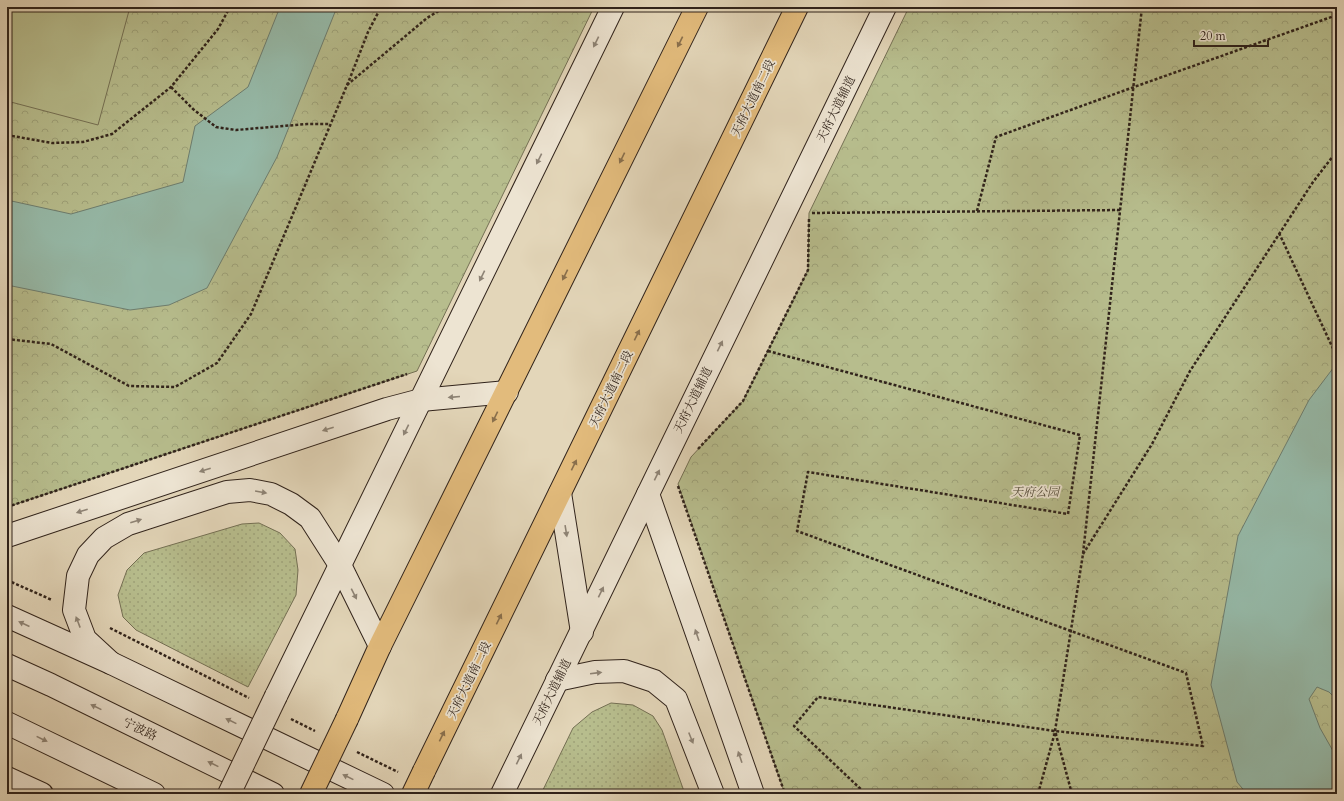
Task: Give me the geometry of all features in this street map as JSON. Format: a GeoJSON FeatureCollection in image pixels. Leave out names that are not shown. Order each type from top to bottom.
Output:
{"type":"FeatureCollection","features":[{"type":"Feature","properties":{"kind":"highway"},"geometry":{"type":"LineString","coordinates":[[311,794],[380,646],[697,7]]}},
{"type":"Feature","properties":{"kind":"highway","name":"天府大道南二段"},"geometry":{"type":"LineString","coordinates":[[413,794],[797,7]]}},
{"type":"Feature","properties":{"kind":"street"},"geometry":{"type":"LineString","coordinates":[[229,794],[613,7]]}},
{"type":"Feature","properties":{"kind":"street","name":"天府大道辅道"},"geometry":{"type":"LineString","coordinates":[[502,794],[886,7]]}},
{"type":"Feature","properties":{"kind":"street"},"geometry":{"type":"LineString","coordinates":[[7,536],[387,409],[421,400],[507,392]]}},
{"type":"Feature","properties":{"kind":"street"},"geometry":{"type":"LineString","coordinates":[[111,662],[85,639],[74,610],[78,576],[88,555],[104,538],[128,524],[227,492],[250,490],[271,494],[290,504],[310,518],[340,566],[380,646]]}},
{"type":"Feature","properties":{"kind":"street"},"geometry":{"type":"LineString","coordinates":[[560,493],[582,632]]}},
{"type":"Feature","properties":{"kind":"street"},"geometry":{"type":"LineString","coordinates":[[648,494],[753,794]]}},
{"type":"Feature","properties":{"kind":"street"},"geometry":{"type":"LineString","coordinates":[[7,616],[111,662],[384,794]]}},
{"type":"Feature","properties":{"kind":"street","name":"宁波路"},"geometry":{"type":"LineString","coordinates":[[7,665],[51,685],[273,794]]}},
{"type":"Feature","properties":{"kind":"street"},"geometry":{"type":"LineString","coordinates":[[557,680],[596,672],[624,671],[654,680],[676,699],[713,794]]}},
{"type":"Feature","properties":{"kind":"street"},"geometry":{"type":"LineString","coordinates":[[7,723],[154,794]]}},
{"type":"Feature","properties":{"kind":"street"},"geometry":{"type":"LineString","coordinates":[[7,778],[30,793]]}},
{"type":"Feature","properties":{"kind":"path"},"geometry":{"type":"LineString","coordinates":[[7,136],[52,143],[83,142],[112,134],[171,87],[218,29],[230,7]]}},
{"type":"Feature","properties":{"kind":"path"},"geometry":{"type":"LineString","coordinates":[[7,339],[51,344],[129,386],[175,387],[217,363],[251,314],[368,32],[381,7]]}},
{"type":"Feature","properties":{"kind":"path"},"geometry":{"type":"LineString","coordinates":[[347,85],[427,18],[446,7]]}},
{"type":"Feature","properties":{"kind":"path"},"geometry":{"type":"LineString","coordinates":[[1038,794],[1055,731],[1083,554],[1142,7]]}},
{"type":"Feature","properties":{"kind":"path"},"geometry":{"type":"LineString","coordinates":[[977,211],[996,138],[1337,15]]}},
{"type":"Feature","properties":{"kind":"path"},"geometry":{"type":"LineString","coordinates":[[171,87],[193,109],[216,127],[236,130],[307,124],[330,124]]}},
{"type":"Feature","properties":{"kind":"path"},"geometry":{"type":"LineString","coordinates":[[1083,554],[1152,444],[1190,371],[1279,232],[1313,182],[1337,151]]}},
{"type":"Feature","properties":{"kind":"path"},"geometry":{"type":"LineString","coordinates":[[696,451],[743,401],[808,270],[809,213],[813,206]]}},
{"type":"Feature","properties":{"kind":"path"},"geometry":{"type":"LineString","coordinates":[[809,213],[1120,210]]}},
{"type":"Feature","properties":{"kind":"path"},"geometry":{"type":"LineString","coordinates":[[1279,232],[1337,357]]}},
{"type":"Feature","properties":{"kind":"path"},"geometry":{"type":"LineString","coordinates":[[768,351],[1080,435],[1068,514],[808,472],[797,531],[1186,673],[1203,746],[1055,731],[818,697],[794,726],[866,794]]}},
{"type":"Feature","properties":{"kind":"path"},"geometry":{"type":"LineString","coordinates":[[7,507],[411,373]]}},
{"type":"Feature","properties":{"kind":"path"},"geometry":{"type":"LineString","coordinates":[[678,484],[784,794]]}},
{"type":"Feature","properties":{"kind":"path"},"geometry":{"type":"LineString","coordinates":[[7,580],[74,610]]}},
{"type":"Feature","properties":{"kind":"path"},"geometry":{"type":"LineString","coordinates":[[109,628],[250,698]]}},
{"type":"Feature","properties":{"kind":"path"},"geometry":{"type":"LineString","coordinates":[[286,716],[321,734]]}},
{"type":"Feature","properties":{"kind":"path"},"geometry":{"type":"LineString","coordinates":[[1055,731],[1072,794]]}},
{"type":"Feature","properties":{"kind":"path"},"geometry":{"type":"LineString","coordinates":[[357,752],[399,773]]}},
{"type":"Feature","properties":{"kind":"green space"},"geometry":{"type":"Polygon","coordinates":[[[7,7],[594,7],[417,371],[7,507],[7,7]]]}},
{"type":"Feature","properties":{"kind":"green space"},"geometry":{"type":"Polygon","coordinates":[[[7,7],[130,7],[98,125],[7,101],[7,7]]]}},
{"type":"Feature","properties":{"kind":"green space","name":"天府公园"},"geometry":{"type":"Polygon","coordinates":[[[909,7],[1337,7],[1337,794],[785,794],[678,484],[691,457],[743,401],[808,270],[809,213],[909,7]]]}},
{"type":"Feature","properties":{"kind":"green space"},"geometry":{"type":"Polygon","coordinates":[[[259,523],[280,533],[295,549],[298,570],[296,595],[248,687],[136,630],[123,617],[118,595],[127,570],[144,553],[242,524],[259,523]]]}},
{"type":"Feature","properties":{"kind":"green space"},"geometry":{"type":"Polygon","coordinates":[[[611,703],[633,705],[653,716],[662,730],[685,794],[541,794],[573,728],[592,712],[611,703]]]}},
{"type":"Feature","properties":{"kind":"shaded area"},"geometry":{"type":"Polygon","coordinates":[[[280,7],[337,7],[277,157],[207,288],[169,305],[130,310],[7,285],[7,200],[71,214],[183,182],[195,126],[248,87],[280,7]]]}},
{"type":"Feature","properties":{"kind":"shaded area"},"geometry":{"type":"Polygon","coordinates":[[[1337,363],[1337,579],[1333,617],[1337,625],[1337,700],[1329,692],[1317,687],[1309,699],[1320,728],[1337,758],[1337,794],[1247,794],[1237,782],[1211,685],[1238,536],[1309,400],[1337,363]]]}}]}
